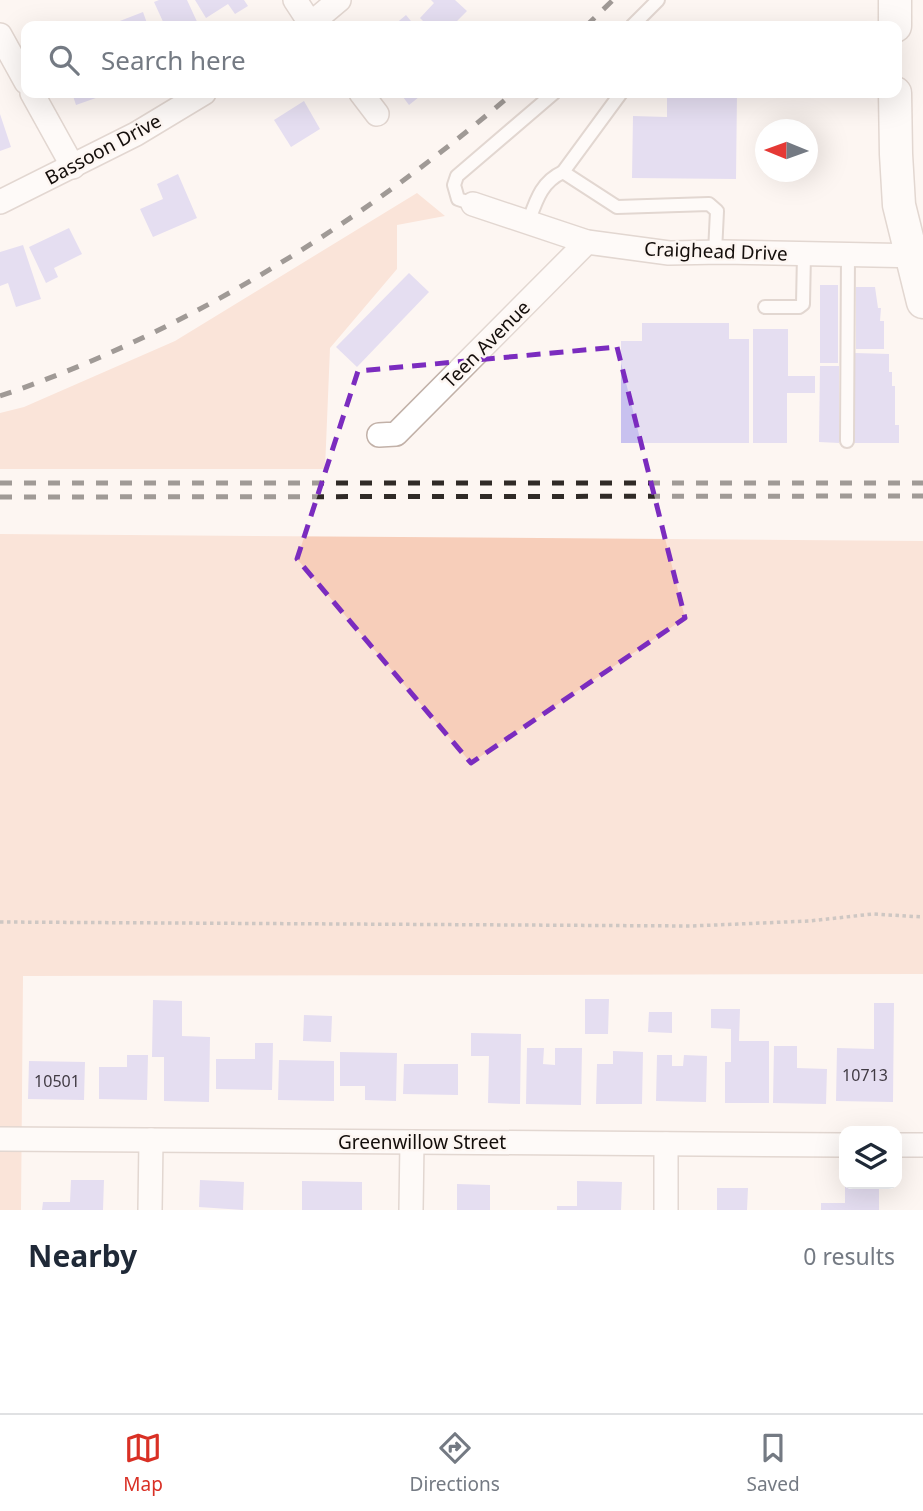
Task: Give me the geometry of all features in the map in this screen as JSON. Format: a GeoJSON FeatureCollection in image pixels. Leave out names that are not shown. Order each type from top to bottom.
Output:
{"type":"FeatureCollection","features":[{"type":"Feature","properties":{"kind":"main road"},"geometry":{"type":"LineString","coordinates":[[895,0],[895,21]]}},
{"type":"Feature","properties":{"kind":"main road"},"geometry":{"type":"LineString","coordinates":[[905,108],[899,205],[917,256],[923,302]]}},
{"type":"Feature","properties":{"kind":"street"},"geometry":{"type":"LineString","coordinates":[[295,0],[307,21]]}},
{"type":"Feature","properties":{"kind":"street"},"geometry":{"type":"LineString","coordinates":[[316,21],[339,0]]}},
{"type":"Feature","properties":{"kind":"street"},"geometry":{"type":"LineString","coordinates":[[0,36],[21,73]]}},
{"type":"Feature","properties":{"kind":"street"},"geometry":{"type":"LineString","coordinates":[[35,98],[74,167]]}},
{"type":"Feature","properties":{"kind":"street","name":"Bassoon Drive"},"geometry":{"type":"LineString","coordinates":[[0,202],[74,167],[196,98]]}},
{"type":"Feature","properties":{"kind":"street"},"geometry":{"type":"LineString","coordinates":[[364,98],[377,114]]}},
{"type":"Feature","properties":{"kind":"street","name":"Craighead Drive"},"geometry":{"type":"LineString","coordinates":[[473,204],[587,242],[669,253],[917,256]]}},
{"type":"Feature","properties":{"kind":"street","name":"Teen Avenue"},"geometry":{"type":"LineString","coordinates":[[379,435],[396,434],[587,242]]}},
{"type":"Feature","properties":{"kind":"street","name":"Greenwillow Street"},"geometry":{"type":"LineString","coordinates":[[0,1139],[839,1145]]}},
{"type":"Feature","properties":{"kind":"street"},"geometry":{"type":"LineString","coordinates":[[150,1210],[151,1140]]}},
{"type":"Feature","properties":{"kind":"street"},"geometry":{"type":"LineString","coordinates":[[411,1210],[412,1142]]}},
{"type":"Feature","properties":{"kind":"street"},"geometry":{"type":"LineString","coordinates":[[666,1144],[666,1210]]}},
{"type":"Feature","properties":{"kind":"street"},"geometry":{"type":"LineString","coordinates":[[902,1145],[923,1145]]}},
{"type":"Feature","properties":{"kind":"lane"},"geometry":{"type":"LineString","coordinates":[[637,21],[658,0]]}},
{"type":"Feature","properties":{"kind":"lane"},"geometry":{"type":"LineString","coordinates":[[473,204],[458,199],[454,185],[457,176],[548,98]]}},
{"type":"Feature","properties":{"kind":"lane"},"geometry":{"type":"LineString","coordinates":[[528,223],[536,201],[549,179],[563,172],[617,98]]}},
{"type":"Feature","properties":{"kind":"lane"},"geometry":{"type":"LineString","coordinates":[[563,172],[617,207],[709,204],[715,207],[715,252]]}},
{"type":"Feature","properties":{"kind":"lane"},"geometry":{"type":"LineString","coordinates":[[765,307],[800,307],[803,304],[804,254]]}},
{"type":"Feature","properties":{"kind":"lane"},"geometry":{"type":"LineString","coordinates":[[847,441],[848,254]]}},
{"type":"Feature","properties":{"kind":"path"},"geometry":{"type":"LineString","coordinates":[[0,922],[691,926],[873,914],[923,917]]}},
{"type":"Feature","properties":{"kind":"highlighted area"},"geometry":{"type":"Polygon","coordinates":[[[617,347],[685,618],[471,763],[297,559],[358,371],[617,347]]]}},
{"type":"Feature","properties":{"kind":"shaded area"},"geometry":{"type":"Polygon","coordinates":[[[417,193],[445,216],[397,225],[397,269],[330,348],[325,469],[0,469],[0,413],[24,407],[175,341],[417,193]]]}},
{"type":"Feature","properties":{"kind":"shaded area"},"geometry":{"type":"Polygon","coordinates":[[[0,534],[923,541],[923,974],[23,976],[21,1210],[0,1210],[0,534]]]}},
{"type":"Feature","properties":{"kind":"building"},"geometry":{"type":"Polygon","coordinates":[[[187,0],[197,21],[163,21],[154,2],[187,0]]]}},
{"type":"Feature","properties":{"kind":"building"},"geometry":{"type":"Polygon","coordinates":[[[195,0],[244,0],[248,6],[235,14],[228,4],[206,18],[195,0]]]}},
{"type":"Feature","properties":{"kind":"building"},"geometry":{"type":"Polygon","coordinates":[[[431,0],[455,0],[467,11],[457,21],[423,21],[420,18],[434,3],[431,0]]]}},
{"type":"Feature","properties":{"kind":"building"},"geometry":{"type":"Polygon","coordinates":[[[143,12],[146,21],[120,21],[143,12]]]}},
{"type":"Feature","properties":{"kind":"building"},"geometry":{"type":"Polygon","coordinates":[[[406,15],[411,21],[399,21],[406,15]]]}},
{"type":"Feature","properties":{"kind":"building"},"geometry":{"type":"Polygon","coordinates":[[[74,98],[96,98],[76,105],[74,98]]]}},
{"type":"Feature","properties":{"kind":"building"},"geometry":{"type":"Polygon","coordinates":[[[404,98],[418,98],[409,105],[404,98]]]}},
{"type":"Feature","properties":{"kind":"building"},"geometry":{"type":"Polygon","coordinates":[[[667,98],[737,98],[736,179],[632,178],[633,116],[667,117],[667,98]]]}},
{"type":"Feature","properties":{"kind":"building"},"geometry":{"type":"Polygon","coordinates":[[[304,101],[320,129],[291,147],[274,120],[304,101]]]}},
{"type":"Feature","properties":{"kind":"building"},"geometry":{"type":"Polygon","coordinates":[[[0,114],[11,147],[0,151],[0,114]]]}},
{"type":"Feature","properties":{"kind":"building"},"geometry":{"type":"Polygon","coordinates":[[[178,174],[197,218],[153,237],[140,209],[163,199],[157,184],[178,174]]]}},
{"type":"Feature","properties":{"kind":"building"},"geometry":{"type":"Polygon","coordinates":[[[69,228],[82,254],[54,268],[58,277],[46,283],[29,247],[69,228]]]}},
{"type":"Feature","properties":{"kind":"building"},"geometry":{"type":"Polygon","coordinates":[[[23,245],[41,299],[16,307],[8,283],[0,286],[0,252],[23,245]]]}},
{"type":"Feature","properties":{"kind":"building"},"geometry":{"type":"Polygon","coordinates":[[[409,273],[429,292],[357,367],[336,347],[409,273]]]}},
{"type":"Feature","properties":{"kind":"building"},"geometry":{"type":"Polygon","coordinates":[[[820,285],[838,285],[838,363],[820,363],[820,285]]]}},
{"type":"Feature","properties":{"kind":"building"},"geometry":{"type":"Polygon","coordinates":[[[856,287],[875,287],[878,308],[881,308],[880,321],[884,321],[884,349],[856,349],[856,287]]]}},
{"type":"Feature","properties":{"kind":"building"},"geometry":{"type":"Polygon","coordinates":[[[642,323],[729,323],[729,339],[749,339],[749,443],[621,443],[621,341],[642,341],[642,323]]]}},
{"type":"Feature","properties":{"kind":"building"},"geometry":{"type":"Polygon","coordinates":[[[753,329],[788,329],[788,376],[815,376],[815,393],[787,393],[787,443],[753,443],[753,329]]]}},
{"type":"Feature","properties":{"kind":"building"},"geometry":{"type":"Polygon","coordinates":[[[855,353],[889,354],[889,372],[892,372],[892,386],[895,386],[895,425],[899,425],[899,443],[854,443],[855,353]]]}},
{"type":"Feature","properties":{"kind":"building"},"geometry":{"type":"Polygon","coordinates":[[[820,366],[839,366],[839,443],[819,442],[820,366]]]}},
{"type":"Feature","properties":{"kind":"building"},"geometry":{"type":"Polygon","coordinates":[[[585,999],[609,999],[608,1034],[585,1034],[585,999]]]}},
{"type":"Feature","properties":{"kind":"building"},"geometry":{"type":"Polygon","coordinates":[[[153,1000],[182,1001],[182,1036],[210,1037],[209,1102],[164,1101],[164,1057],[152,1057],[153,1000]]]}},
{"type":"Feature","properties":{"kind":"building"},"geometry":{"type":"Polygon","coordinates":[[[874,1003],[894,1003],[893,1102],[836,1101],[837,1048],[874,1049],[874,1003]]]}},
{"type":"Feature","properties":{"kind":"building"},"geometry":{"type":"Polygon","coordinates":[[[711,1009],[740,1009],[739,1041],[769,1041],[769,1103],[725,1103],[725,1062],[731,1062],[731,1029],[711,1028],[711,1009]]]}},
{"type":"Feature","properties":{"kind":"building"},"geometry":{"type":"Polygon","coordinates":[[[649,1012],[672,1012],[672,1033],[648,1032],[649,1012]]]}},
{"type":"Feature","properties":{"kind":"building"},"geometry":{"type":"Polygon","coordinates":[[[304,1015],[332,1016],[331,1042],[303,1041],[304,1015]]]}},
{"type":"Feature","properties":{"kind":"building"},"geometry":{"type":"Polygon","coordinates":[[[471,1033],[521,1034],[520,1104],[488,1103],[489,1056],[471,1056],[471,1033]]]}},
{"type":"Feature","properties":{"kind":"building"},"geometry":{"type":"Polygon","coordinates":[[[255,1043],[273,1043],[272,1090],[216,1089],[216,1059],[255,1059],[255,1043]]]}},
{"type":"Feature","properties":{"kind":"building"},"geometry":{"type":"Polygon","coordinates":[[[774,1046],[797,1046],[797,1068],[827,1069],[826,1104],[773,1103],[774,1046]]]}},
{"type":"Feature","properties":{"kind":"building"},"geometry":{"type":"Polygon","coordinates":[[[527,1048],[544,1048],[543,1064],[555,1065],[555,1048],[582,1048],[581,1105],[526,1104],[527,1048]]]}},
{"type":"Feature","properties":{"kind":"building"},"geometry":{"type":"Polygon","coordinates":[[[613,1051],[643,1052],[642,1104],[596,1104],[597,1064],[613,1064],[613,1051]]]}},
{"type":"Feature","properties":{"kind":"building"},"geometry":{"type":"Polygon","coordinates":[[[340,1052],[397,1053],[396,1101],[365,1100],[365,1086],[340,1086],[340,1052]]]}},
{"type":"Feature","properties":{"kind":"building"},"geometry":{"type":"Polygon","coordinates":[[[127,1055],[148,1055],[147,1100],[99,1099],[99,1067],[127,1067],[127,1055]]]}},
{"type":"Feature","properties":{"kind":"building"},"geometry":{"type":"Polygon","coordinates":[[[657,1055],[672,1055],[672,1066],[683,1066],[684,1055],[707,1056],[706,1102],[656,1101],[657,1055]]]}},
{"type":"Feature","properties":{"kind":"building"},"geometry":{"type":"Polygon","coordinates":[[[279,1060],[334,1061],[334,1101],[278,1100],[279,1060]]]}},
{"type":"Feature","properties":{"kind":"building"},"geometry":{"type":"Polygon","coordinates":[[[29,1061],[85,1062],[84,1100],[28,1099],[29,1061]]]}},
{"type":"Feature","properties":{"kind":"building"},"geometry":{"type":"Polygon","coordinates":[[[404,1064],[458,1064],[458,1095],[403,1094],[404,1064]]]}},
{"type":"Feature","properties":{"kind":"building"},"geometry":{"type":"Polygon","coordinates":[[[71,1180],[104,1180],[103,1210],[42,1210],[43,1202],[70,1202],[71,1180]]]}},
{"type":"Feature","properties":{"kind":"building"},"geometry":{"type":"Polygon","coordinates":[[[200,1180],[244,1182],[243,1210],[199,1207],[200,1180]]]}},
{"type":"Feature","properties":{"kind":"building"},"geometry":{"type":"Polygon","coordinates":[[[302,1181],[362,1182],[362,1210],[302,1210],[302,1181]]]}},
{"type":"Feature","properties":{"kind":"building"},"geometry":{"type":"Polygon","coordinates":[[[577,1181],[622,1182],[621,1210],[557,1210],[557,1206],[577,1206],[577,1181]]]}},
{"type":"Feature","properties":{"kind":"building"},"geometry":{"type":"Polygon","coordinates":[[[457,1184],[490,1185],[490,1210],[457,1210],[457,1184]]]}},
{"type":"Feature","properties":{"kind":"building"},"geometry":{"type":"Polygon","coordinates":[[[717,1188],[748,1188],[747,1210],[717,1210],[717,1188]]]}},
{"type":"Feature","properties":{"kind":"building"},"geometry":{"type":"Polygon","coordinates":[[[845,1189],[879,1189],[879,1210],[821,1210],[821,1203],[845,1203],[845,1189]]]}},
{"type":"Feature","properties":{"kind":"railway"},"geometry":{"type":"LineString","coordinates":[[591,21],[613,0]]}},
{"type":"Feature","properties":{"kind":"railway"},"geometry":{"type":"LineString","coordinates":[[0,396],[70,370],[138,340],[271,269],[396,186],[507,98]]}},
{"type":"Feature","properties":{"kind":"railway"},"geometry":{"type":"LineString","coordinates":[[0,483],[923,483]]}},
{"type":"Feature","properties":{"kind":"railway"},"geometry":{"type":"LineString","coordinates":[[0,497],[923,496]]}}]}
